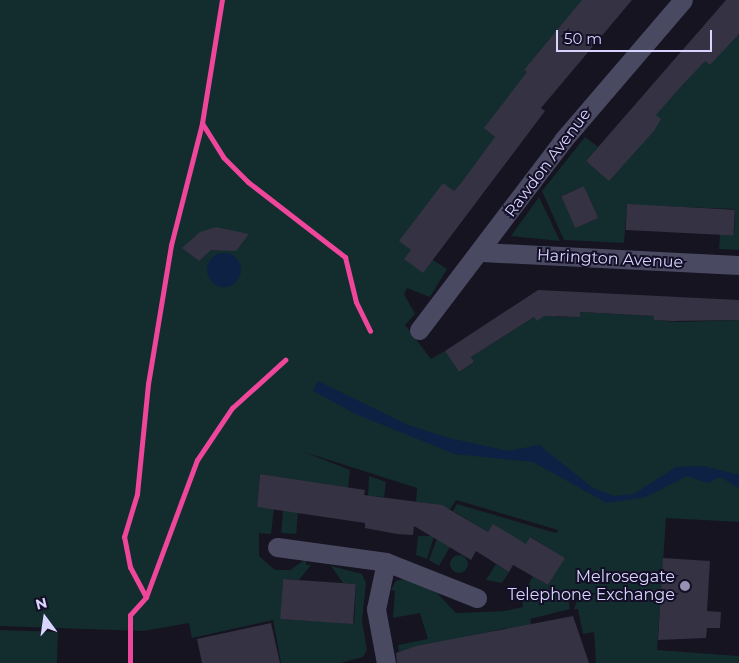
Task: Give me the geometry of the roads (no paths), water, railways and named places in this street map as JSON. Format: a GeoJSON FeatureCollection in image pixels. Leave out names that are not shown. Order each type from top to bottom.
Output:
{"type":"FeatureCollection","features":[{"type":"Feature","properties":{"kind":"street","name":"Rawdon Avenue"},"geometry":{"type":"LineString","coordinates":[[419,330],[481,252],[562,140],[684,0]]}},
{"type":"Feature","properties":{"kind":"street","name":"Harington Avenue"},"geometry":{"type":"LineString","coordinates":[[481,252],[739,266]]}},
{"type":"Feature","properties":{"kind":"street"},"geometry":{"type":"LineString","coordinates":[[278,547],[386,562],[477,598]]}},
{"type":"Feature","properties":{"kind":"street"},"geometry":{"type":"LineString","coordinates":[[386,562],[376,609],[386,663]]}},
{"type":"Feature","properties":{"kind":"water"},"geometry":{"type":"Polygon","coordinates":[[[224,253],[236,258],[241,270],[236,282],[224,287],[212,282],[207,270],[212,258],[224,253]]]}},
{"type":"Feature","properties":{"kind":"water"},"geometry":{"type":"Polygon","coordinates":[[[318,381],[408,425],[449,438],[508,451],[539,445],[593,488],[614,496],[634,494],[676,467],[703,466],[739,475],[739,488],[720,477],[708,483],[687,476],[646,497],[607,503],[533,462],[455,454],[358,415],[313,391],[318,381]]]}},
{"type":"Feature","properties":{"kind":"place","name":"Melrosegate Telephone Exchange"},"geometry":{"type":"Point","coordinates":[685,586]}}]}
